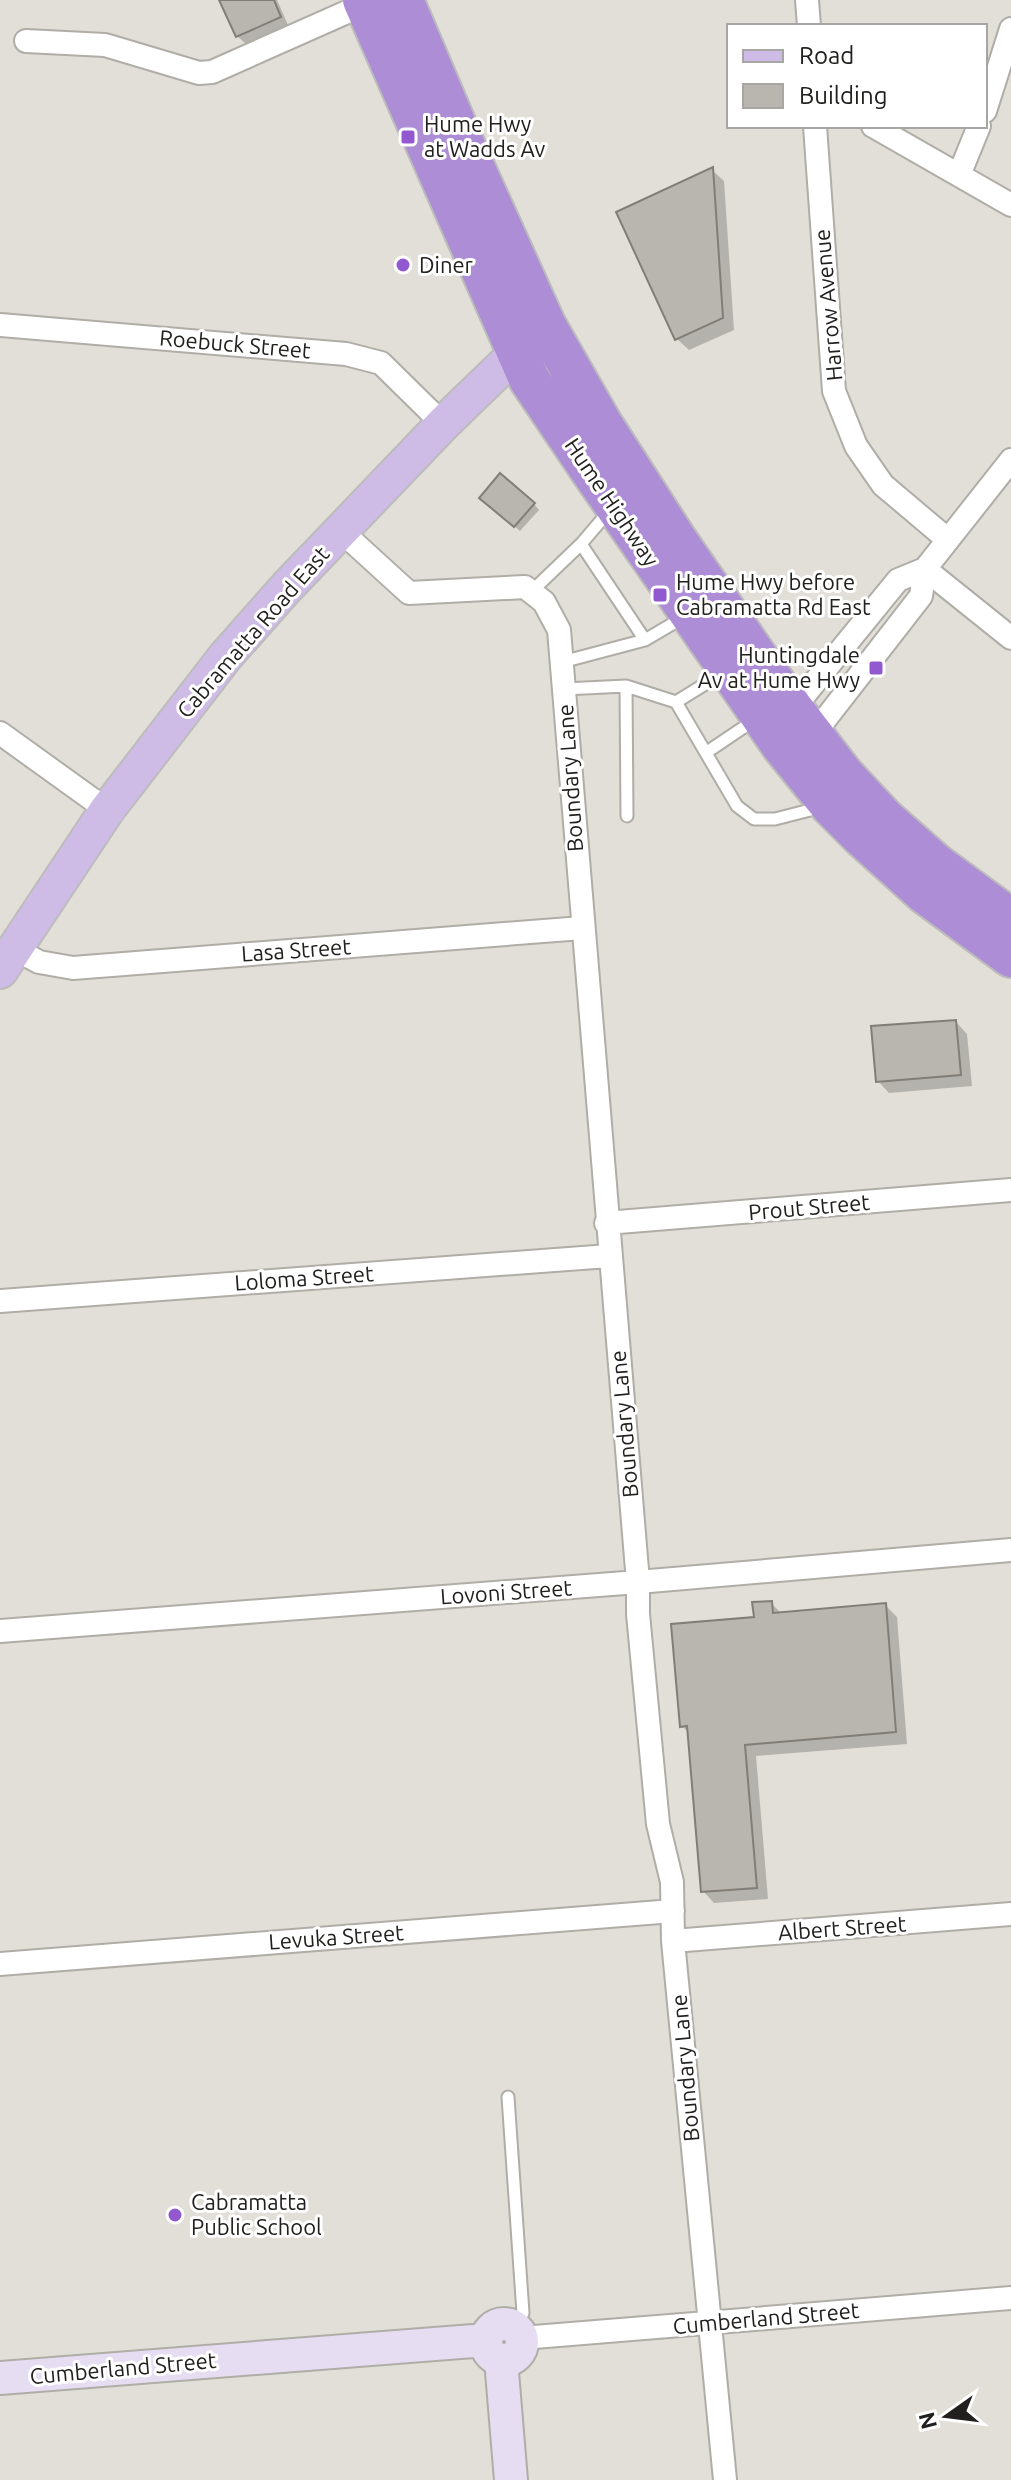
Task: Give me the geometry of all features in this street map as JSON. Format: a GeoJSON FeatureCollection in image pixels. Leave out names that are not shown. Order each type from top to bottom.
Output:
{"type":"FeatureCollection","features":[{"type":"Feature","properties":{"kind":"highway","name":"Hume Highway"},"geometry":{"type":"LineString","coordinates":[[377,1],[477,174],[531,338],[533,384],[614,505],[728,669],[789,720],[884,818],[936,864],[1011,919]]}},
{"type":"Feature","properties":{"kind":"highway","name":"Hume Highway"},"geometry":{"type":"LineString","coordinates":[[531,338],[602,424],[676,539],[789,720],[830,805],[924,893],[1011,957]]}},
{"type":"Feature","properties":{"kind":"main road","name":"Cabramatta Road East"},"geometry":{"type":"LineString","coordinates":[[7,960],[107,810],[225,657],[443,424],[531,338]]}},
{"type":"Feature","properties":{"kind":"street"},"geometry":{"type":"LineString","coordinates":[[807,0],[809,24]]}},
{"type":"Feature","properties":{"kind":"street"},"geometry":{"type":"LineString","coordinates":[[26,41],[105,45],[199,73],[212,72],[377,1]]}},
{"type":"Feature","properties":{"kind":"street"},"geometry":{"type":"LineString","coordinates":[[987,105],[1011,29]]}},
{"type":"Feature","properties":{"kind":"street","name":"Harrow Avenue"},"geometry":{"type":"LineString","coordinates":[[815,128],[834,391],[856,446],[883,485],[947,539]]}},
{"type":"Feature","properties":{"kind":"street"},"geometry":{"type":"LineString","coordinates":[[877,128],[1011,205]]}},
{"type":"Feature","properties":{"kind":"street"},"geometry":{"type":"LineString","coordinates":[[959,175],[978,128]]}},
{"type":"Feature","properties":{"kind":"street","name":"Roebuck Street"},"geometry":{"type":"LineString","coordinates":[[0,325],[346,354],[381,363],[443,424]]}},
{"type":"Feature","properties":{"kind":"street"},"geometry":{"type":"LineString","coordinates":[[789,720],[921,596],[925,569],[1011,460]]}},
{"type":"Feature","properties":{"kind":"street"},"geometry":{"type":"LineString","coordinates":[[341,531],[409,593],[525,587],[533,590]]}},
{"type":"Feature","properties":{"kind":"street"},"geometry":{"type":"LineString","coordinates":[[789,720],[898,580],[925,569]]}},
{"type":"Feature","properties":{"kind":"street"},"geometry":{"type":"LineString","coordinates":[[925,569],[1011,638]]}},
{"type":"Feature","properties":{"kind":"street","name":"Boundary Lane"},"geometry":{"type":"LineString","coordinates":[[533,590],[544,602],[559,630],[638,1582],[638,1614],[658,1824],[672,1882],[673,1941],[725,2480]]}},
{"type":"Feature","properties":{"kind":"street"},"geometry":{"type":"LineString","coordinates":[[0,733],[107,810]]}},
{"type":"Feature","properties":{"kind":"street","name":"Lasa Street"},"geometry":{"type":"LineString","coordinates":[[7,960],[73,968],[582,928]]}},
{"type":"Feature","properties":{"kind":"street","name":"Prout Street"},"geometry":{"type":"LineString","coordinates":[[606,1223],[1011,1190]]}},
{"type":"Feature","properties":{"kind":"street","name":"Loloma Street"},"geometry":{"type":"LineString","coordinates":[[0,1301],[609,1256]]}},
{"type":"Feature","properties":{"kind":"street","name":"Lovoni Street"},"geometry":{"type":"LineString","coordinates":[[0,1631],[1011,1550]]}},
{"type":"Feature","properties":{"kind":"street","name":"Levuka Street"},"geometry":{"type":"LineString","coordinates":[[0,1964],[673,1911]]}},
{"type":"Feature","properties":{"kind":"street","name":"Albert Street"},"geometry":{"type":"LineString","coordinates":[[673,1941],[1011,1914]]}},
{"type":"Feature","properties":{"kind":"street","name":"Cumberland Street"},"geometry":{"type":"LineString","coordinates":[[0,2378],[506,2342],[1011,2298]]}},
{"type":"Feature","properties":{"kind":"street"},"geometry":{"type":"LineString","coordinates":[[506,2342],[511,2480]]}},
{"type":"Feature","properties":{"kind":"lane"},"geometry":{"type":"LineString","coordinates":[[533,590],[581,544],[614,505]]}},
{"type":"Feature","properties":{"kind":"lane"},"geometry":{"type":"LineString","coordinates":[[581,544],[645,640]]}},
{"type":"Feature","properties":{"kind":"lane"},"geometry":{"type":"LineString","coordinates":[[562,662],[645,640],[689,613]]}},
{"type":"Feature","properties":{"kind":"lane"},"geometry":{"type":"LineString","coordinates":[[676,702],[728,669]]}},
{"type":"Feature","properties":{"kind":"lane"},"geometry":{"type":"LineString","coordinates":[[626,686],[627,816]]}},
{"type":"Feature","properties":{"kind":"lane"},"geometry":{"type":"LineString","coordinates":[[564,689],[626,686],[676,702],[737,806],[754,819],[775,819],[830,805]]}},
{"type":"Feature","properties":{"kind":"lane"},"geometry":{"type":"LineString","coordinates":[[707,752],[789,720]]}},
{"type":"Feature","properties":{"kind":"lane"},"geometry":{"type":"LineString","coordinates":[[506,2342],[523,2313],[508,2097]]}},
{"type":"Feature","properties":{"kind":"building"},"geometry":{"type":"Polygon","coordinates":[[[219,0],[274,0],[281,17],[236,37],[219,0]]]}},
{"type":"Feature","properties":{"kind":"building"},"geometry":{"type":"Polygon","coordinates":[[[713,167],[723,318],[675,340],[616,212],[713,167]]]}},
{"type":"Feature","properties":{"kind":"building"},"geometry":{"type":"Polygon","coordinates":[[[500,473],[535,503],[514,527],[479,498],[500,473]]]}},
{"type":"Feature","properties":{"kind":"building"},"geometry":{"type":"Polygon","coordinates":[[[956,1020],[961,1075],[876,1082],[871,1026],[956,1020]]]}},
{"type":"Feature","properties":{"kind":"building"},"geometry":{"type":"Polygon","coordinates":[[[772,1601],[773,1613],[886,1603],[896,1732],[745,1745],[757,1888],[701,1892],[687,1726],[680,1727],[671,1624],[754,1617],[752,1602],[772,1601]]]}},
{"type":"Feature","properties":{"kind":"place","name":"Hume Hwy at Wadds Av"},"geometry":{"type":"Point","coordinates":[408,137]}},
{"type":"Feature","properties":{"kind":"place","name":"Diner"},"geometry":{"type":"Point","coordinates":[403,265]}},
{"type":"Feature","properties":{"kind":"place","name":"Hume Hwy before Cabramatta Rd East"},"geometry":{"type":"Point","coordinates":[660,595]}},
{"type":"Feature","properties":{"kind":"place","name":"Huntingdale Av at Hume Hwy"},"geometry":{"type":"Point","coordinates":[876,668]}},
{"type":"Feature","properties":{"kind":"place","name":"Cabramatta Public School"},"geometry":{"type":"Point","coordinates":[175,2215]}}]}
